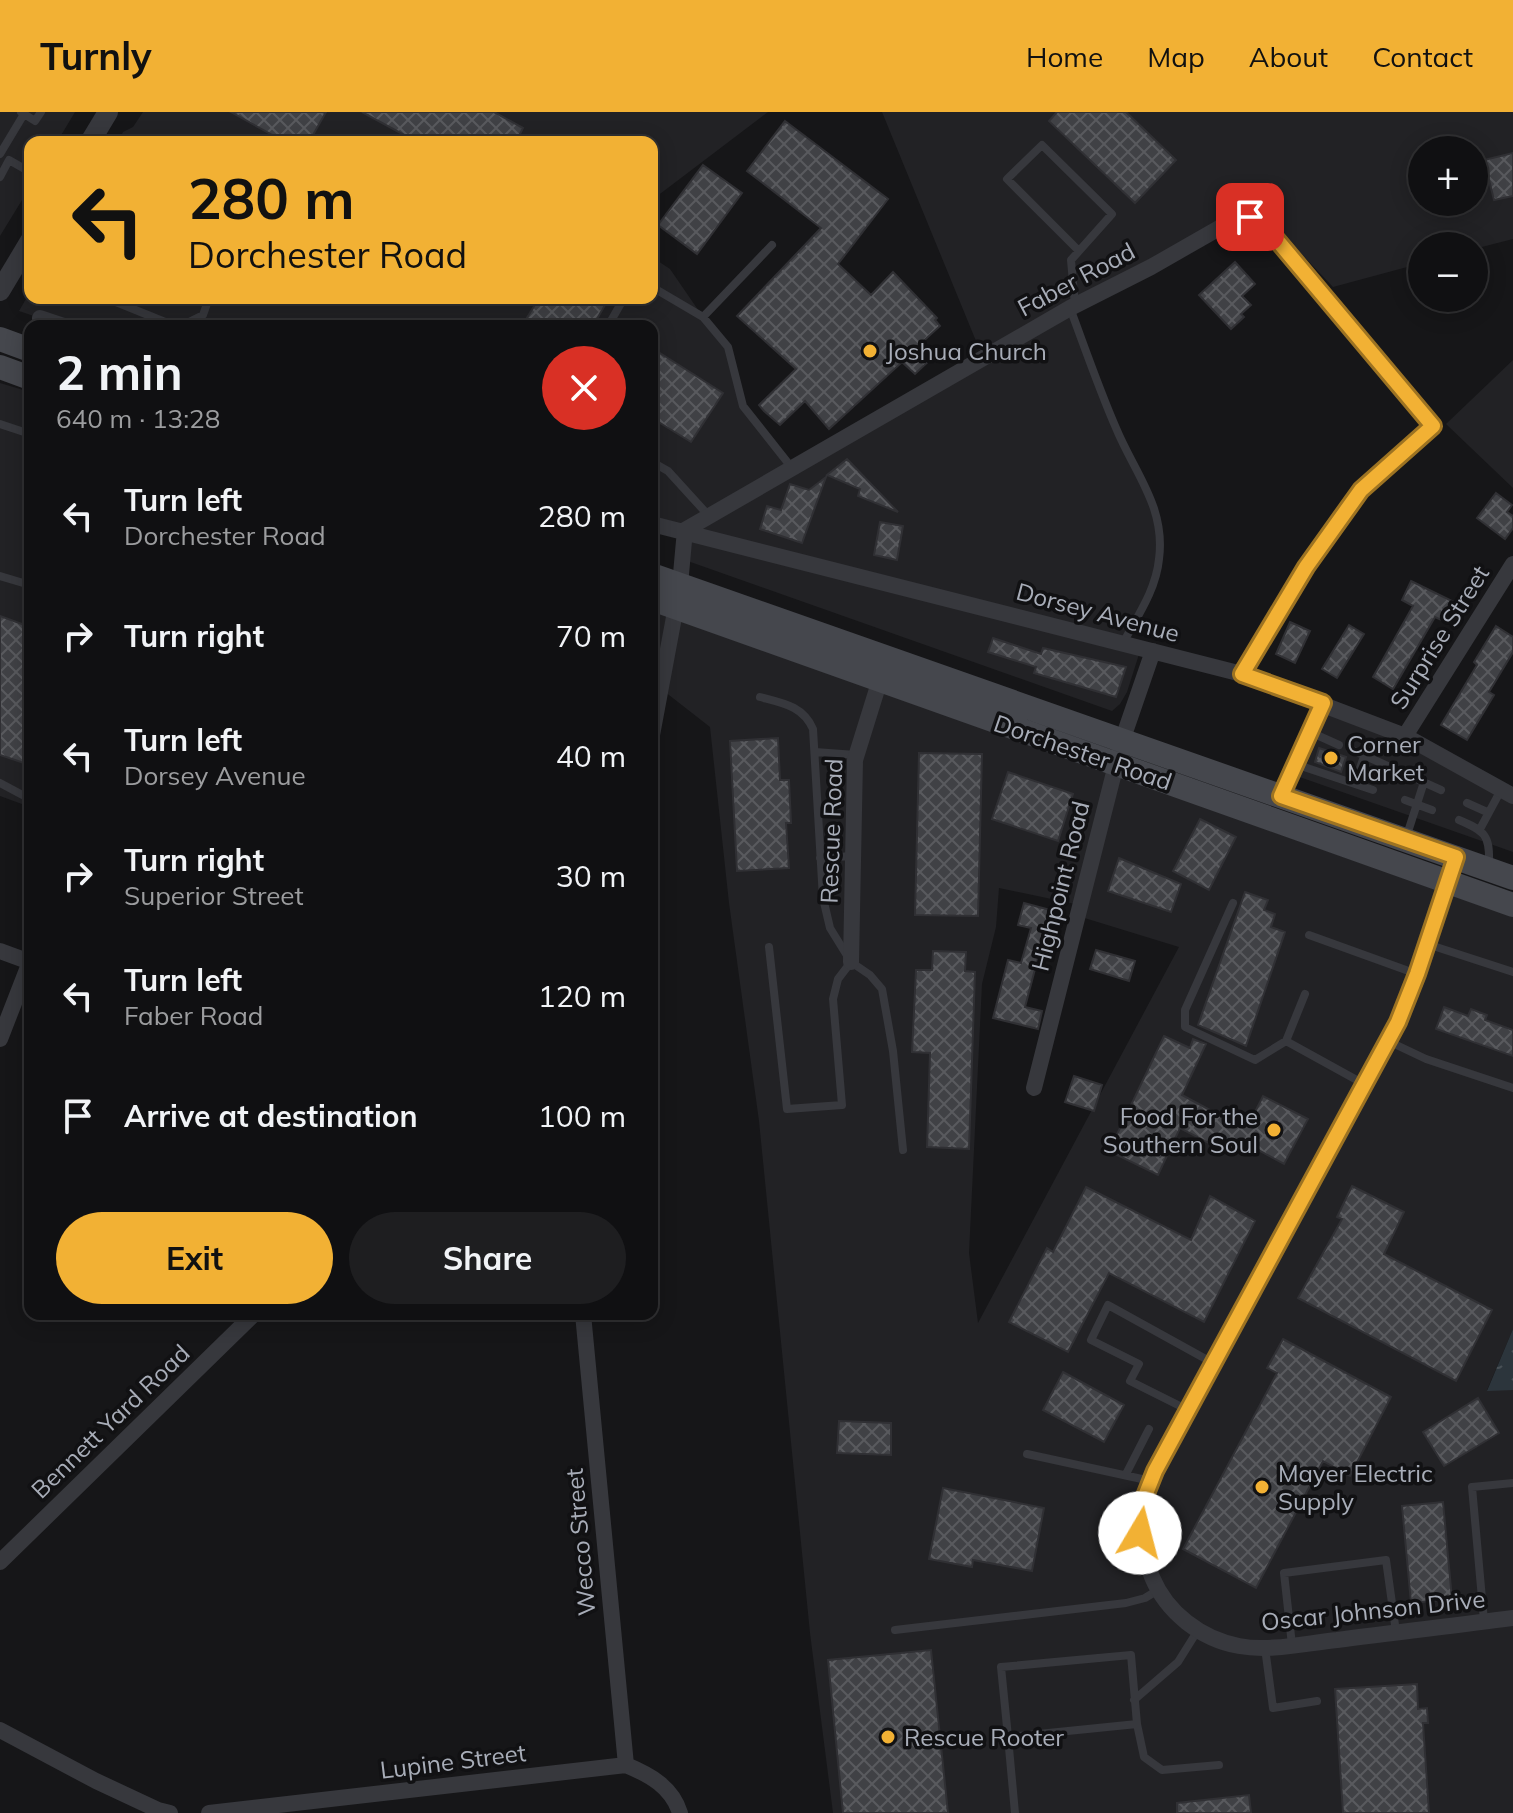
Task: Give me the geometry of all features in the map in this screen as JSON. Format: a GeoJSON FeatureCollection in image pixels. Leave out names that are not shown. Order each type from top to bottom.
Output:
{"type":"FeatureCollection","features":[{"type":"Feature","properties":{"kind":"main road"},"geometry":{"type":"LineString","coordinates":[[0,339],[24,348]]}},
{"type":"Feature","properties":{"kind":"main road"},"geometry":{"type":"LineString","coordinates":[[0,367],[24,376]]}},
{"type":"Feature","properties":{"kind":"main road","name":"Dorchester Road"},"geometry":{"type":"LineString","coordinates":[[669,597],[1119,752],[1513,905]]}},
{"type":"Feature","properties":{"kind":"main road","name":"Dorchester Road"},"geometry":{"type":"LineString","coordinates":[[1119,752],[1281,796],[1513,878]]}},
{"type":"Feature","properties":{"kind":"street"},"geometry":{"type":"LineString","coordinates":[[94,136],[108,112]]}},
{"type":"Feature","properties":{"kind":"street","name":"Faber Road"},"geometry":{"type":"LineString","coordinates":[[685,530],[1072,307],[1235,219],[1250,217],[1261,221],[1433,426],[1361,490],[1306,567],[1242,674]]}},
{"type":"Feature","properties":{"kind":"street"},"geometry":{"type":"LineString","coordinates":[[0,291],[24,251]]}},
{"type":"Feature","properties":{"kind":"street"},"geometry":{"type":"LineString","coordinates":[[40,318],[46,320]]}},
{"type":"Feature","properties":{"kind":"street","name":"Dorsey Avenue"},"geometry":{"type":"LineString","coordinates":[[658,525],[1242,674],[1405,736],[1507,793]]}},
{"type":"Feature","properties":{"kind":"street"},"geometry":{"type":"LineString","coordinates":[[658,658],[685,530]]}},
{"type":"Feature","properties":{"kind":"street","name":"Surprise Street"},"geometry":{"type":"LineString","coordinates":[[1405,736],[1513,564]]}},
{"type":"Feature","properties":{"kind":"street","name":"Highpoint Road"},"geometry":{"type":"LineString","coordinates":[[1034,1088],[1119,752],[1153,651]]}},
{"type":"Feature","properties":{"kind":"street","name":"Rescue Road"},"geometry":{"type":"LineString","coordinates":[[851,962],[856,755],[883,669]]}},
{"type":"Feature","properties":{"kind":"street","name":"Oscar Johnson Drive"},"geometry":{"type":"LineString","coordinates":[[1456,857],[1417,974],[1388,1041],[1151,1481],[1145,1496],[1140,1533],[1145,1560],[1158,1590],[1185,1622],[1212,1639],[1238,1646],[1292,1645],[1513,1618]]}},
{"type":"Feature","properties":{"kind":"street"},"geometry":{"type":"LineString","coordinates":[[0,951],[24,960]]}},
{"type":"Feature","properties":{"kind":"street"},"geometry":{"type":"LineString","coordinates":[[0,1039],[24,977]]}},
{"type":"Feature","properties":{"kind":"street","name":"Bennett Yard Road"},"geometry":{"type":"LineString","coordinates":[[0,1562],[248,1320]]}},
{"type":"Feature","properties":{"kind":"street","name":"Wecco Street"},"geometry":{"type":"LineString","coordinates":[[584,1320],[626,1765]]}},
{"type":"Feature","properties":{"kind":"street"},"geometry":{"type":"LineString","coordinates":[[0,1730],[96,1781],[170,1813]]}},
{"type":"Feature","properties":{"kind":"street"},"geometry":{"type":"LineString","coordinates":[[626,1765],[649,1774],[675,1797],[680,1813]]}},
{"type":"Feature","properties":{"kind":"street","name":"Lupine Street"},"geometry":{"type":"LineString","coordinates":[[209,1813],[626,1765]]}},
{"type":"Feature","properties":{"kind":"lane"},"geometry":{"type":"LineString","coordinates":[[0,177],[3,157],[23,113],[35,121],[41,112]]}},
{"type":"Feature","properties":{"kind":"lane"},"geometry":{"type":"LineString","coordinates":[[1079,251],[1007,179],[1042,145],[1112,214],[1071,260],[1072,307],[1117,431],[1148,488],[1159,535],[1159,562],[1155,579],[1123,643]]}},
{"type":"Feature","properties":{"kind":"lane"},"geometry":{"type":"LineString","coordinates":[[3,157],[24,169]]}},
{"type":"Feature","properties":{"kind":"lane"},"geometry":{"type":"LineString","coordinates":[[703,317],[772,245]]}},
{"type":"Feature","properties":{"kind":"lane"},"geometry":{"type":"LineString","coordinates":[[658,291],[703,317],[728,347],[743,406],[792,468]]}},
{"type":"Feature","properties":{"kind":"lane"},"geometry":{"type":"LineString","coordinates":[[121,304],[163,320]]}},
{"type":"Feature","properties":{"kind":"lane"},"geometry":{"type":"LineString","coordinates":[[192,320],[203,315],[207,304]]}},
{"type":"Feature","properties":{"kind":"lane"},"geometry":{"type":"LineString","coordinates":[[0,424],[24,432]]}},
{"type":"Feature","properties":{"kind":"lane"},"geometry":{"type":"LineString","coordinates":[[658,465],[668,471],[709,516]]}},
{"type":"Feature","properties":{"kind":"lane"},"geometry":{"type":"LineString","coordinates":[[0,576],[24,583]]}},
{"type":"Feature","properties":{"kind":"lane"},"geometry":{"type":"LineString","coordinates":[[760,697],[797,708],[807,716],[813,729],[823,898],[830,928],[851,962],[870,975],[882,989],[893,1051],[903,1150]]}},
{"type":"Feature","properties":{"kind":"lane"},"geometry":{"type":"LineString","coordinates":[[1281,796],[1323,703]]}},
{"type":"Feature","properties":{"kind":"lane"},"geometry":{"type":"LineString","coordinates":[[1310,732],[1339,745]]}},
{"type":"Feature","properties":{"kind":"lane"},"geometry":{"type":"LineString","coordinates":[[1350,749],[1441,790]]}},
{"type":"Feature","properties":{"kind":"lane"},"geometry":{"type":"LineString","coordinates":[[815,752],[856,755]]}},
{"type":"Feature","properties":{"kind":"lane"},"geometry":{"type":"LineString","coordinates":[[1355,784],[1364,756]]}},
{"type":"Feature","properties":{"kind":"lane"},"geometry":{"type":"LineString","coordinates":[[1295,764],[1373,790]]}},
{"type":"Feature","properties":{"kind":"lane"},"geometry":{"type":"LineString","coordinates":[[1405,839],[1424,782]]}},
{"type":"Feature","properties":{"kind":"lane"},"geometry":{"type":"LineString","coordinates":[[0,783],[24,796]]}},
{"type":"Feature","properties":{"kind":"lane"},"geometry":{"type":"LineString","coordinates":[[1480,829],[1487,812],[1507,793]]}},
{"type":"Feature","properties":{"kind":"lane"},"geometry":{"type":"LineString","coordinates":[[1405,800],[1432,810]]}},
{"type":"Feature","properties":{"kind":"lane"},"geometry":{"type":"LineString","coordinates":[[1467,803],[1487,812]]}},
{"type":"Feature","properties":{"kind":"lane"},"geometry":{"type":"LineString","coordinates":[[1459,820],[1480,829],[1490,844],[1489,869]]}},
{"type":"Feature","properties":{"kind":"lane"},"geometry":{"type":"LineString","coordinates":[[820,858],[853,855]]}},
{"type":"Feature","properties":{"kind":"lane"},"geometry":{"type":"LineString","coordinates":[[1233,903],[1185,1010],[1185,1027],[1255,1060],[1286,1041],[1305,994]]}},
{"type":"Feature","properties":{"kind":"lane"},"geometry":{"type":"LineString","coordinates":[[1309,935],[1417,974]]}},
{"type":"Feature","properties":{"kind":"lane"},"geometry":{"type":"LineString","coordinates":[[1427,944],[1513,972]]}},
{"type":"Feature","properties":{"kind":"lane"},"geometry":{"type":"LineString","coordinates":[[769,947],[787,1109],[842,1105],[833,999],[838,979],[851,962]]}},
{"type":"Feature","properties":{"kind":"lane"},"geometry":{"type":"LineString","coordinates":[[1286,1041],[1365,1084]]}},
{"type":"Feature","properties":{"kind":"lane"},"geometry":{"type":"LineString","coordinates":[[1388,1041],[1426,1059],[1513,1088]]}},
{"type":"Feature","properties":{"kind":"lane"},"geometry":{"type":"LineString","coordinates":[[1188,1410],[1130,1381],[1139,1364],[1091,1340],[1108,1305],[1214,1363]]}},
{"type":"Feature","properties":{"kind":"lane"},"geometry":{"type":"LineString","coordinates":[[1126,1474],[1149,1429]]}},
{"type":"Feature","properties":{"kind":"lane"},"geometry":{"type":"LineString","coordinates":[[1027,1454],[1151,1481]]}},
{"type":"Feature","properties":{"kind":"lane"},"geometry":{"type":"LineString","coordinates":[[1485,1622],[1472,1487],[1513,1483]]}},
{"type":"Feature","properties":{"kind":"lane"},"geometry":{"type":"LineString","coordinates":[[1292,1645],[1284,1573],[1386,1560],[1396,1632]]}},
{"type":"Feature","properties":{"kind":"lane"},"geometry":{"type":"LineString","coordinates":[[895,1630],[1126,1603],[1145,1598],[1158,1590]]}},
{"type":"Feature","properties":{"kind":"lane"},"geometry":{"type":"LineString","coordinates":[[1134,1700],[1178,1662],[1198,1630]]}},
{"type":"Feature","properties":{"kind":"lane"},"geometry":{"type":"LineString","coordinates":[[1265,1647],[1273,1708],[1317,1701]]}},
{"type":"Feature","properties":{"kind":"lane"},"geometry":{"type":"LineString","coordinates":[[1015,1813],[1001,1667],[1131,1655],[1137,1724],[1144,1757],[1162,1770],[1219,1765]]}},
{"type":"Feature","properties":{"kind":"lane"},"geometry":{"type":"LineString","coordinates":[[1008,1737],[1137,1724]]}},
{"type":"Feature","properties":{"kind":"shaded area"},"geometry":{"type":"Polygon","coordinates":[[[0,112],[75,112],[61,136],[24,136],[24,197],[0,236],[0,112]]]}},
{"type":"Feature","properties":{"kind":"shaded area"},"geometry":{"type":"Polygon","coordinates":[[[143,112],[768,112],[658,195],[658,136],[121,136],[133,127],[143,112]]]}},
{"type":"Feature","properties":{"kind":"shaded area"},"geometry":{"type":"Polygon","coordinates":[[[882,112],[1513,112],[1513,239],[1488,245],[1488,232],[1408,232],[1408,267],[1333,287],[1253,203],[1228,200],[1235,219],[1070,308],[1117,431],[1148,488],[1159,535],[1159,562],[1124,642],[1141,648],[1127,692],[1112,711],[682,559],[685,530],[658,525],[658,320],[46,320],[19,311],[24,302],[658,304],[658,261],[670,269],[728,347],[743,406],[792,467],[983,358],[882,112]]]}},
{"type":"Feature","properties":{"kind":"shaded area"},"geometry":{"type":"Polygon","coordinates":[[[1513,360],[1513,488],[1446,424],[1513,360]]]}},
{"type":"Feature","properties":{"kind":"shaded area"},"geometry":{"type":"Polygon","coordinates":[[[0,383],[24,390],[24,805],[0,796],[0,383]]]}},
{"type":"Feature","properties":{"kind":"shaded area"},"geometry":{"type":"Polygon","coordinates":[[[658,613],[1513,917],[1513,1329],[1487,1390],[1513,1390],[1513,1813],[833,1813],[810,1633],[759,1121],[729,903],[710,727],[660,688],[658,613]],[[999,888],[996,927],[982,984],[969,1253],[978,1323],[1179,947],[1078,916],[1080,905],[999,888]]]}},
{"type":"Feature","properties":{"kind":"shaded area"},"geometry":{"type":"Polygon","coordinates":[[[1323,703],[1513,796],[1513,852],[1291,774],[1323,703]]]}},
{"type":"Feature","properties":{"kind":"water"},"geometry":{"type":"Polygon","coordinates":[[[1513,1329],[1513,1390],[1487,1391],[1513,1329]]]}},
{"type":"Feature","properties":{"kind":"building"},"geometry":{"type":"Polygon","coordinates":[[[231,112],[326,112],[312,136],[274,136],[231,112]]]}},
{"type":"Feature","properties":{"kind":"building"},"geometry":{"type":"Polygon","coordinates":[[[362,112],[494,112],[523,128],[519,136],[406,136],[362,112]]]}},
{"type":"Feature","properties":{"kind":"building"},"geometry":{"type":"Polygon","coordinates":[[[1057,112],[1126,112],[1176,160],[1135,203],[1049,121],[1057,112]]]}},
{"type":"Feature","properties":{"kind":"building"},"geometry":{"type":"Polygon","coordinates":[[[785,121],[888,199],[838,264],[871,295],[893,272],[937,318],[935,320],[940,326],[919,345],[932,358],[915,374],[902,362],[829,429],[805,401],[780,425],[759,405],[796,369],[737,316],[821,228],[747,171],[785,121]]]}},
{"type":"Feature","properties":{"kind":"building"},"geometry":{"type":"Polygon","coordinates":[[[1513,153],[1513,196],[1494,200],[1488,176],[1488,159],[1513,153]]]}},
{"type":"Feature","properties":{"kind":"building"},"geometry":{"type":"Polygon","coordinates":[[[703,165],[742,193],[697,254],[658,225],[703,165]]]}},
{"type":"Feature","properties":{"kind":"building"},"geometry":{"type":"Polygon","coordinates":[[[1235,262],[1255,284],[1242,296],[1251,305],[1231,329],[1199,295],[1235,262]]]}},
{"type":"Feature","properties":{"kind":"building"},"geometry":{"type":"Polygon","coordinates":[[[535,304],[606,304],[596,320],[526,320],[535,304]]]}},
{"type":"Feature","properties":{"kind":"building"},"geometry":{"type":"Polygon","coordinates":[[[658,352],[723,393],[691,442],[658,422],[658,352]]]}},
{"type":"Feature","properties":{"kind":"building"},"geometry":{"type":"Polygon","coordinates":[[[847,459],[898,512],[858,496],[860,489],[827,475],[847,459]]]}},
{"type":"Feature","properties":{"kind":"building"},"geometry":{"type":"Polygon","coordinates":[[[826,477],[802,543],[760,529],[767,506],[781,510],[790,484],[809,490],[826,477]]]}},
{"type":"Feature","properties":{"kind":"building"},"geometry":{"type":"Polygon","coordinates":[[[1496,493],[1512,505],[1507,512],[1513,516],[1513,528],[1505,539],[1477,518],[1496,493]]]}},
{"type":"Feature","properties":{"kind":"building"},"geometry":{"type":"Polygon","coordinates":[[[880,522],[903,526],[897,560],[874,555],[880,522]]]}},
{"type":"Feature","properties":{"kind":"building"},"geometry":{"type":"Polygon","coordinates":[[[1411,581],[1458,604],[1448,623],[1435,617],[1393,689],[1373,677],[1413,606],[1402,600],[1411,581]]]}},
{"type":"Feature","properties":{"kind":"building"},"geometry":{"type":"Polygon","coordinates":[[[0,616],[24,625],[24,763],[0,755],[0,616]]]}},
{"type":"Feature","properties":{"kind":"building"},"geometry":{"type":"Polygon","coordinates":[[[1290,622],[1310,631],[1295,663],[1276,654],[1290,622]]]}},
{"type":"Feature","properties":{"kind":"building"},"geometry":{"type":"Polygon","coordinates":[[[1349,625],[1364,634],[1337,678],[1322,669],[1349,625]]]}},
{"type":"Feature","properties":{"kind":"building"},"geometry":{"type":"Polygon","coordinates":[[[1496,626],[1513,637],[1513,652],[1489,692],[1494,695],[1467,740],[1441,725],[1496,626]]]}},
{"type":"Feature","properties":{"kind":"building"},"geometry":{"type":"Polygon","coordinates":[[[993,638],[1041,654],[1043,648],[1126,667],[1116,697],[1034,673],[1036,667],[988,652],[993,638]]]}},
{"type":"Feature","properties":{"kind":"building"},"geometry":{"type":"Polygon","coordinates":[[[778,738],[780,780],[789,780],[791,823],[786,823],[789,868],[737,871],[730,741],[778,738]]]}},
{"type":"Feature","properties":{"kind":"building","name":"Corner Market"},"geometry":{"type":"Polygon","coordinates":[[[1319,748],[1346,757],[1341,772],[1315,762],[1319,748]]]}},
{"type":"Feature","properties":{"kind":"building"},"geometry":{"type":"Polygon","coordinates":[[[919,753],[982,754],[978,916],[915,915],[919,753]]]}},
{"type":"Feature","properties":{"kind":"building"},"geometry":{"type":"Polygon","coordinates":[[[1008,772],[1073,794],[1058,841],[992,819],[1008,772]]]}},
{"type":"Feature","properties":{"kind":"building"},"geometry":{"type":"Polygon","coordinates":[[[1200,819],[1236,837],[1209,890],[1173,871],[1200,819]]]}},
{"type":"Feature","properties":{"kind":"building"},"geometry":{"type":"Polygon","coordinates":[[[1119,858],[1181,884],[1171,912],[1108,891],[1119,858]]]}},
{"type":"Feature","properties":{"kind":"building"},"geometry":{"type":"Polygon","coordinates":[[[1245,892],[1268,900],[1264,910],[1275,914],[1271,927],[1285,932],[1246,1046],[1198,1025],[1245,892]]]}},
{"type":"Feature","properties":{"kind":"building"},"geometry":{"type":"Polygon","coordinates":[[[1024,903],[1054,911],[1025,1007],[1042,1011],[1038,1029],[993,1018],[1008,960],[1021,963],[1031,928],[1018,925],[1024,903]]]}},
{"type":"Feature","properties":{"kind":"building"},"geometry":{"type":"Polygon","coordinates":[[[1096,950],[1135,961],[1129,981],[1090,969],[1096,950]]]}},
{"type":"Feature","properties":{"kind":"building"},"geometry":{"type":"Polygon","coordinates":[[[933,951],[966,952],[965,971],[975,972],[969,1149],[927,1147],[930,1053],[912,1052],[916,970],[932,970],[933,951]]]}},
{"type":"Feature","properties":{"kind":"building"},"geometry":{"type":"Polygon","coordinates":[[[1444,1007],[1468,1016],[1471,1009],[1487,1015],[1485,1020],[1513,1030],[1513,1056],[1436,1029],[1444,1007]]]}},
{"type":"Feature","properties":{"kind":"building"},"geometry":{"type":"Polygon","coordinates":[[[1164,1036],[1190,1048],[1193,1039],[1206,1044],[1182,1095],[1221,1116],[1223,1111],[1249,1124],[1263,1096],[1308,1119],[1284,1164],[1238,1139],[1230,1154],[1180,1128],[1158,1175],[1109,1151],[1164,1036]]]}},
{"type":"Feature","properties":{"kind":"building"},"geometry":{"type":"Polygon","coordinates":[[[1074,1076],[1102,1085],[1094,1111],[1065,1102],[1074,1076]]]}},
{"type":"Feature","properties":{"kind":"building"},"geometry":{"type":"Polygon","coordinates":[[[1352,1186],[1404,1212],[1384,1254],[1492,1310],[1456,1381],[1298,1298],[1342,1219],[1337,1217],[1352,1186]]]}},
{"type":"Feature","properties":{"kind":"building"},"geometry":{"type":"Polygon","coordinates":[[[1086,1187],[1191,1240],[1210,1196],[1255,1221],[1204,1322],[1109,1273],[1068,1352],[1009,1322],[1047,1248],[1053,1252],[1086,1187]]]}},
{"type":"Feature","properties":{"kind":"building","name":"Mayer Electric Supply"},"geometry":{"type":"Polygon","coordinates":[[[1283,1339],[1391,1397],[1350,1476],[1323,1461],[1256,1588],[1183,1549],[1277,1373],[1267,1368],[1283,1339]]]}},
{"type":"Feature","properties":{"kind":"building"},"geometry":{"type":"Polygon","coordinates":[[[1063,1372],[1124,1405],[1104,1442],[1043,1410],[1063,1372]]]}},
{"type":"Feature","properties":{"kind":"building"},"geometry":{"type":"Polygon","coordinates":[[[1478,1398],[1499,1433],[1444,1466],[1423,1432],[1478,1398]]]}},
{"type":"Feature","properties":{"kind":"building"},"geometry":{"type":"Polygon","coordinates":[[[839,1421],[891,1423],[891,1455],[837,1453],[839,1421]]]}},
{"type":"Feature","properties":{"kind":"building"},"geometry":{"type":"Polygon","coordinates":[[[943,1488],[1044,1508],[1032,1571],[973,1560],[972,1567],[929,1559],[943,1488]]]}},
{"type":"Feature","properties":{"kind":"building"},"geometry":{"type":"Polygon","coordinates":[[[1443,1502],[1452,1599],[1411,1603],[1402,1506],[1443,1502]]]}},
{"type":"Feature","properties":{"kind":"building","name":"Rescue Rooter"},"geometry":{"type":"Polygon","coordinates":[[[931,1650],[948,1813],[843,1813],[828,1660],[931,1650]]]}},
{"type":"Feature","properties":{"kind":"building"},"geometry":{"type":"Polygon","coordinates":[[[1417,1684],[1418,1709],[1427,1708],[1428,1723],[1423,1723],[1429,1813],[1343,1813],[1335,1689],[1417,1684]]]}},
{"type":"Feature","properties":{"kind":"building"},"geometry":{"type":"Polygon","coordinates":[[[1249,1795],[1251,1813],[1177,1813],[1177,1803],[1249,1795]]]}},
{"type":"Feature","properties":{"kind":"place","name":"Joshua Church"},"geometry":{"type":"Point","coordinates":[870,351]}},
{"type":"Feature","properties":{"kind":"place","name":"Corner Market"},"geometry":{"type":"Point","coordinates":[1331,758]}},
{"type":"Feature","properties":{"kind":"place","name":"Food For the Southern Soul"},"geometry":{"type":"Point","coordinates":[1274,1130]}},
{"type":"Feature","properties":{"kind":"place","name":"Mayer Electric Supply"},"geometry":{"type":"Point","coordinates":[1262,1487]}},
{"type":"Feature","properties":{"kind":"place","name":"Rescue Rooter"},"geometry":{"type":"Point","coordinates":[888,1737]}},
{"type":"Feature","properties":{"kind":"route"},"geometry":{"type":"LineString","coordinates":[[1140,1533],[1145,1496],[1155,1471],[1398,1022],[1456,857],[1281,796],[1323,703],[1242,674],[1306,567],[1361,490],[1433,426],[1261,221],[1250,217]]}}]}
